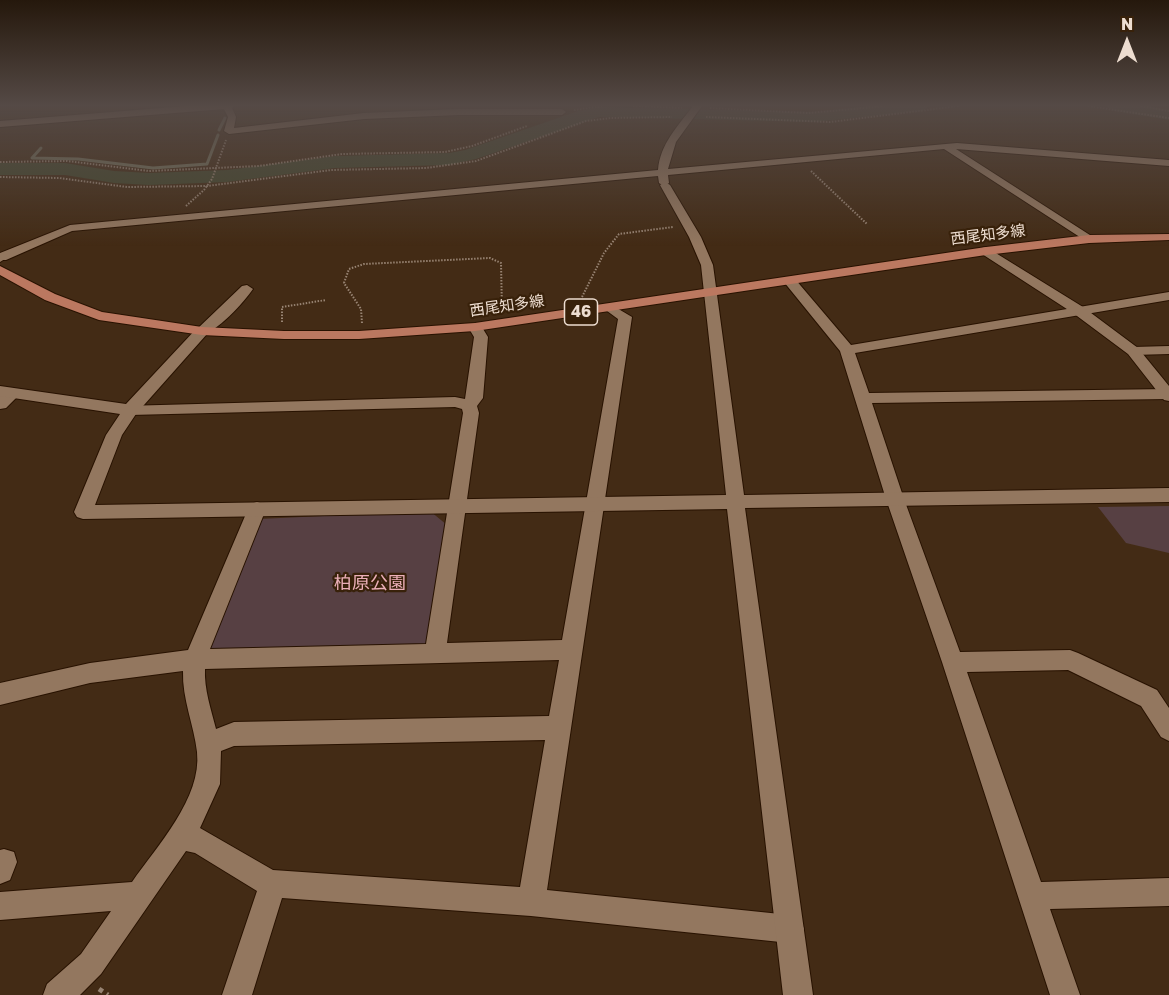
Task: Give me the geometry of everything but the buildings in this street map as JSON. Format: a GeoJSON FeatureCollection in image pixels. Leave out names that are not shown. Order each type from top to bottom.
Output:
{"type":"FeatureCollection","features":[{"type":"Feature","properties":{"kind":"main road","name":"西尾知多線"},"geometry":{"type":"LineString","coordinates":[[1,262],[50,297],[99,316],[202,331],[359,334],[506,323],[790,282],[986,250],[1089,239],[1169,237]]}},
{"type":"Feature","properties":{"kind":"street"},"geometry":{"type":"LineString","coordinates":[[665,152],[663,179],[699,243],[710,283],[709,293],[798,995]]}},
{"type":"Feature","properties":{"kind":"street"},"geometry":{"type":"LineString","coordinates":[[1,262],[70,228],[663,179],[800,160],[886,152]]}},
{"type":"Feature","properties":{"kind":"street"},"geometry":{"type":"LineString","coordinates":[[955,152],[1089,239]]}},
{"type":"Feature","properties":{"kind":"street"},"geometry":{"type":"LineString","coordinates":[[1022,152],[1169,163]]}},
{"type":"Feature","properties":{"kind":"street"},"geometry":{"type":"LineString","coordinates":[[986,250],[1078,310],[1133,351],[1168,395]]}},
{"type":"Feature","properties":{"kind":"street"},"geometry":{"type":"LineString","coordinates":[[790,282],[847,350],[895,499],[953,662],[1065,995]]}},
{"type":"Feature","properties":{"kind":"street"},"geometry":{"type":"LineString","coordinates":[[246,289],[215,322],[202,331],[130,410],[114,435],[83,512],[594,506],[1169,495]]}},
{"type":"Feature","properties":{"kind":"street"},"geometry":{"type":"LineString","coordinates":[[847,350],[1169,296]]}},
{"type":"Feature","properties":{"kind":"street"},"geometry":{"type":"LineString","coordinates":[[531,902],[625,317],[610,308]]}},
{"type":"Feature","properties":{"kind":"street"},"geometry":{"type":"LineString","coordinates":[[469,405],[475,398],[481,337],[475,327]]}},
{"type":"Feature","properties":{"kind":"street"},"geometry":{"type":"LineString","coordinates":[[1133,351],[1169,350]]}},
{"type":"Feature","properties":{"kind":"street"},"geometry":{"type":"LineString","coordinates":[[0,404],[7,392],[130,410],[455,402],[469,405]]}},
{"type":"Feature","properties":{"kind":"street"},"geometry":{"type":"LineString","coordinates":[[862,398],[1168,395]]}},
{"type":"Feature","properties":{"kind":"street"},"geometry":{"type":"LineString","coordinates":[[435,653],[471,413],[469,405]]}},
{"type":"Feature","properties":{"kind":"street"},"geometry":{"type":"LineString","coordinates":[[58,995],[91,964],[180,836],[206,790],[210,764],[192,675],[195,659],[257,509]]}},
{"type":"Feature","properties":{"kind":"street"},"geometry":{"type":"LineString","coordinates":[[0,694],[90,673],[195,659],[571,650]]}},
{"type":"Feature","properties":{"kind":"street"},"geometry":{"type":"LineString","coordinates":[[953,662],[1071,660],[1149,698],[1169,729]]}},
{"type":"Feature","properties":{"kind":"street"},"geometry":{"type":"LineString","coordinates":[[207,744],[234,734],[559,728]]}},
{"type":"Feature","properties":{"kind":"street"},"geometry":{"type":"LineString","coordinates":[[180,836],[200,841],[273,884],[531,902],[790,929]]}},
{"type":"Feature","properties":{"kind":"street"},"geometry":{"type":"LineString","coordinates":[[237,995],[273,884]]}},
{"type":"Feature","properties":{"kind":"street"},"geometry":{"type":"LineString","coordinates":[[1031,896],[1169,892]]}},
{"type":"Feature","properties":{"kind":"street"},"geometry":{"type":"LineString","coordinates":[[0,906],[139,895]]}},
{"type":"Feature","properties":{"kind":"path"},"geometry":{"type":"LineString","coordinates":[[182,217],[190,200],[207,186],[217,169],[222,152]]}},
{"type":"Feature","properties":{"kind":"path"},"geometry":{"type":"LineString","coordinates":[[0,162],[67,161],[149,171],[259,166],[342,154],[431,152]]}},
{"type":"Feature","properties":{"kind":"path"},"geometry":{"type":"LineString","coordinates":[[0,177],[59,178],[113,187],[207,186],[331,170],[426,168],[464,164],[502,152]]}},
{"type":"Feature","properties":{"kind":"path"},"geometry":{"type":"LineString","coordinates":[[800,160],[867,224]]}},
{"type":"Feature","properties":{"kind":"path"},"geometry":{"type":"LineString","coordinates":[[585,312],[582,297],[604,253],[619,234],[688,225]]}},
{"type":"Feature","properties":{"kind":"path"},"geometry":{"type":"LineString","coordinates":[[359,334],[362,321],[361,309],[344,283],[349,270],[364,264],[490,258],[496,260],[501,263],[502,313],[506,323]]}},
{"type":"Feature","properties":{"kind":"path"},"geometry":{"type":"LineString","coordinates":[[277,334],[282,327],[282,307],[326,300]]}},
{"type":"Feature","properties":{"kind":"green space"},"geometry":{"type":"Polygon","coordinates":[[[1169,506],[1169,553],[1126,543],[1098,507],[1169,506]]]}},
{"type":"Feature","properties":{"kind":"green space","name":"柏原公園"},"geometry":{"type":"Polygon","coordinates":[[[430,511],[447,525],[435,653],[205,650],[259,519],[430,511]]]}},
{"type":"Feature","properties":{"kind":"waterway"},"geometry":{"type":"LineString","coordinates":[[37,152],[32,158],[78,159],[153,168],[207,164],[211,152]]}},
{"type":"Feature","properties":{"kind":"waterway"},"geometry":{"type":"LineString","coordinates":[[0,169],[65,169],[114,177],[149,179],[227,176],[335,162],[449,159],[476,152]]}}]}
